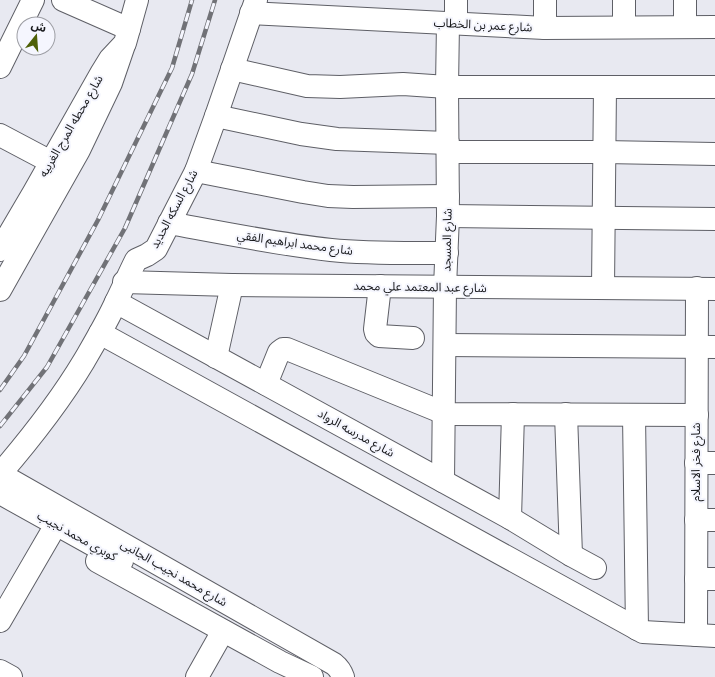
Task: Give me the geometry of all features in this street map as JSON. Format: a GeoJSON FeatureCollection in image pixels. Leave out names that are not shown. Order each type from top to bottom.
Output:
{"type":"FeatureCollection","features":[{"type":"Feature","properties":{"kind":"street"},"geometry":{"type":"LineString","coordinates":[[0,68],[33,0]]}},
{"type":"Feature","properties":{"kind":"street"},"geometry":{"type":"LineString","coordinates":[[0,290],[79,150],[111,83],[127,36],[63,0]]}},
{"type":"Feature","properties":{"kind":"street","name":"شارع محطه المرج الغربيه"},"geometry":{"type":"LineString","coordinates":[[3,239],[51,162],[102,72],[127,36],[137,0]]}},
{"type":"Feature","properties":{"kind":"street","name":"شارع المسجد"},"geometry":{"type":"LineString","coordinates":[[443,481],[448,206],[447,87],[452,23],[456,0]]}},
{"type":"Feature","properties":{"kind":"street"},"geometry":{"type":"LineString","coordinates":[[545,0],[545,28]]}},
{"type":"Feature","properties":{"kind":"street"},"geometry":{"type":"LineString","coordinates":[[624,0],[624,27]]}},
{"type":"Feature","properties":{"kind":"street"},"geometry":{"type":"LineString","coordinates":[[685,0],[685,27]]}},
{"type":"Feature","properties":{"kind":"street","name":"شارع عمر بن الخطاب"},"geometry":{"type":"LineString","coordinates":[[254,6],[452,23],[545,28],[715,27]]}},
{"type":"Feature","properties":{"kind":"street","name":"شارع السكه الحديد"},"geometry":{"type":"LineString","coordinates":[[0,474],[46,418],[84,361],[100,333],[136,260],[156,249],[196,172],[254,6]]}},
{"type":"Feature","properties":{"kind":"street"},"geometry":{"type":"LineString","coordinates":[[232,69],[308,86],[340,87],[403,84],[447,87],[715,87]]}},
{"type":"Feature","properties":{"kind":"street"},"geometry":{"type":"LineString","coordinates":[[603,288],[604,87]]}},
{"type":"Feature","properties":{"kind":"street"},"geometry":{"type":"LineString","coordinates":[[216,116],[301,134],[337,139],[448,147],[715,154]]}},
{"type":"Feature","properties":{"kind":"street"},"geometry":{"type":"LineString","coordinates":[[0,135],[51,162]]}},
{"type":"Feature","properties":{"kind":"street"},"geometry":{"type":"LineString","coordinates":[[196,172],[328,196],[603,218],[715,219]]}},
{"type":"Feature","properties":{"kind":"street","name":"شارع محمد ابراهيم الفقي"},"geometry":{"type":"LineString","coordinates":[[169,223],[297,246],[333,250],[447,253]]}},
{"type":"Feature","properties":{"kind":"street"},"geometry":{"type":"LineString","coordinates":[[216,356],[232,285]]}},
{"type":"Feature","properties":{"kind":"street","name":"شارع عبد المعتمد علي محمد"},"geometry":{"type":"LineString","coordinates":[[120,292],[232,285],[706,289]]}},
{"type":"Feature","properties":{"kind":"street"},"geometry":{"type":"LineString","coordinates":[[380,286],[375,329],[376,333],[379,336],[413,338]]}},
{"type":"Feature","properties":{"kind":"street","name":"شارع فخر الاسلام"},"geometry":{"type":"LineString","coordinates":[[706,289],[706,346],[703,407],[706,463],[706,636]]}},
{"type":"Feature","properties":{"kind":"street","name":"شارع مدرسه الرواد"},"geometry":{"type":"LineString","coordinates":[[120,292],[216,356],[510,518],[595,568]]}},
{"type":"Feature","properties":{"kind":"street"},"geometry":{"type":"LineString","coordinates":[[100,333],[449,524],[637,629],[643,632],[706,636]]}},
{"type":"Feature","properties":{"kind":"street"},"geometry":{"type":"LineString","coordinates":[[445,345],[706,346]]}},
{"type":"Feature","properties":{"kind":"street"},"geometry":{"type":"LineString","coordinates":[[266,384],[279,352],[283,349],[287,349],[444,413],[450,414],[634,415],[703,407]]}},
{"type":"Feature","properties":{"kind":"street"},"geometry":{"type":"LineString","coordinates":[[510,518],[513,414]]}},
{"type":"Feature","properties":{"kind":"street"},"geometry":{"type":"LineString","coordinates":[[566,414],[571,555]]}},
{"type":"Feature","properties":{"kind":"street"},"geometry":{"type":"LineString","coordinates":[[634,415],[637,629]]}},
{"type":"Feature","properties":{"kind":"street","name":"شارع محمد نجيب الجانبى"},"geometry":{"type":"LineString","coordinates":[[0,474],[334,664],[341,672],[328,676]]}},
{"type":"Feature","properties":{"kind":"street","name":"كوبري محمد نجيب"},"geometry":{"type":"LineString","coordinates":[[0,494],[328,676]]}},
{"type":"Feature","properties":{"kind":"street"},"geometry":{"type":"LineString","coordinates":[[0,508],[223,631],[276,669],[328,676]]}},
{"type":"Feature","properties":{"kind":"street"},"geometry":{"type":"LineString","coordinates":[[0,621],[50,535]]}},
{"type":"Feature","properties":{"kind":"street"},"geometry":{"type":"LineString","coordinates":[[197,677],[223,631]]}},
{"type":"Feature","properties":{"kind":"street"},"geometry":{"type":"LineString","coordinates":[[0,671],[11,677]]}},
{"type":"Feature","properties":{"kind":"railway"},"geometry":{"type":"LineString","coordinates":[[0,390],[24,356],[98,220],[172,68],[192,0]]}},
{"type":"Feature","properties":{"kind":"railway"},"geometry":{"type":"LineString","coordinates":[[0,426],[47,367],[125,228],[192,74],[215,0]]}}]}
